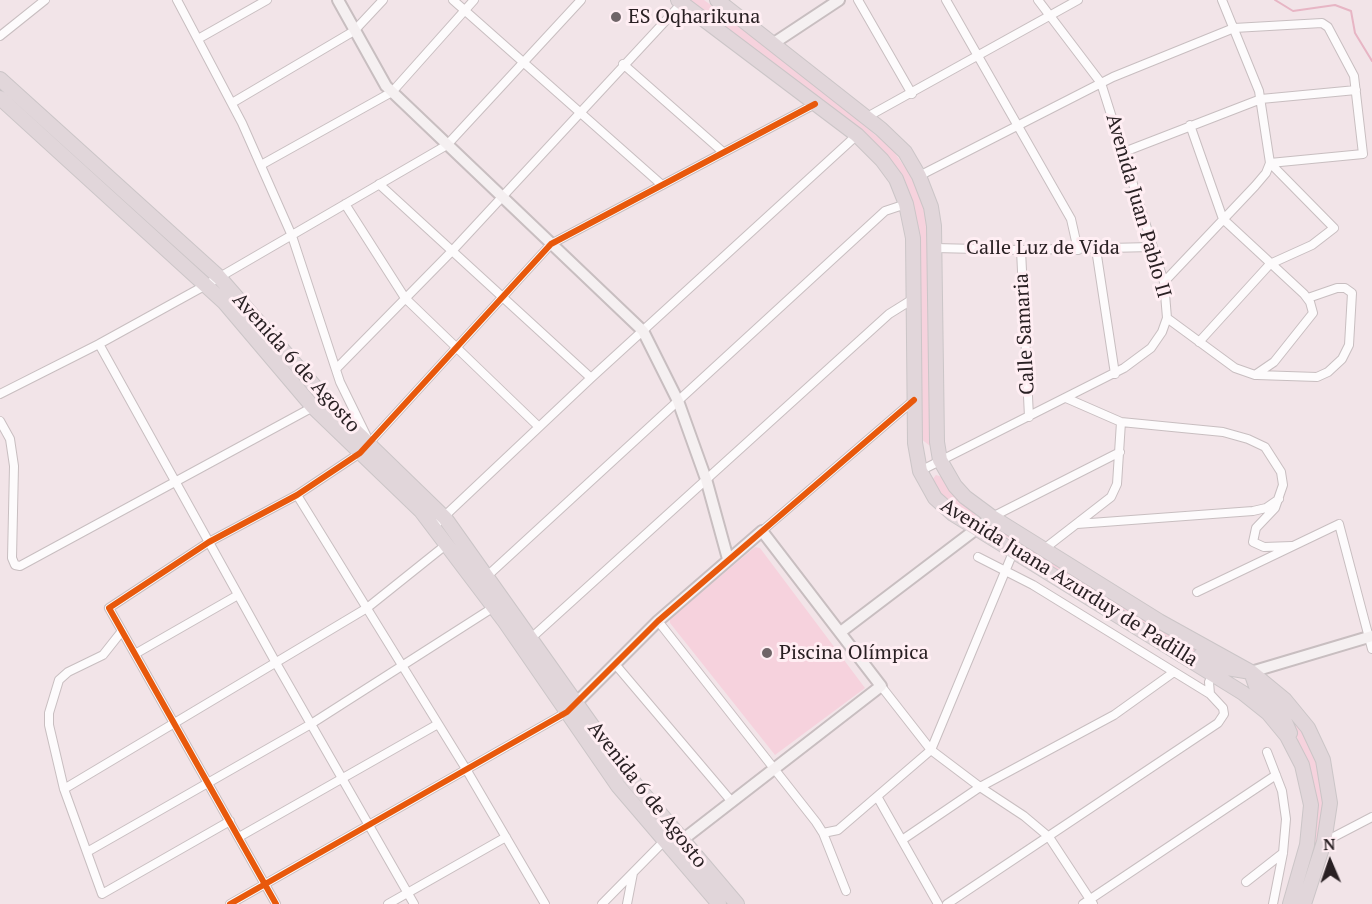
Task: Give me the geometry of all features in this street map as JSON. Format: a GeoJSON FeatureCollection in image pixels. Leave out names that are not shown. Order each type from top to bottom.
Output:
{"type":"FeatureCollection","features":[{"type":"Feature","properties":{"kind":"highway","name":"Avenida Juana Azurduy de Padilla"},"geometry":{"type":"LineString","coordinates":[[717,0],[867,117],[905,152],[919,176],[931,207],[934,248],[936,423],[940,460],[955,486],[992,518],[1160,621],[1251,672],[1295,710],[1319,748],[1328,780],[1330,803],[1324,842],[1304,904]]}},
{"type":"Feature","properties":{"kind":"highway","name":"Avenida Juana Azurduy de Padilla"},"geometry":{"type":"LineString","coordinates":[[680,2],[856,135],[889,168],[906,204],[913,238],[915,443],[920,471],[935,498],[953,514],[1213,674],[1268,713],[1293,746],[1306,777],[1311,805],[1307,845],[1290,904]]}},
{"type":"Feature","properties":{"kind":"highway","name":"Avenida 6 de Agosto"},"geometry":{"type":"LineString","coordinates":[[0,78],[46,120],[206,285],[313,406],[445,518],[482,580],[526,643],[572,707],[625,772],[719,904]]}},
{"type":"Feature","properties":{"kind":"highway","name":"Avenida 6 de Agosto"},"geometry":{"type":"LineString","coordinates":[[0,98],[37,131],[219,277],[346,422],[365,449],[421,511],[447,544],[482,580],[494,607],[526,643]]}},
{"type":"Feature","properties":{"kind":"highway"},"geometry":{"type":"LineString","coordinates":[[37,131],[46,120]]}},
{"type":"Feature","properties":{"kind":"highway"},"geometry":{"type":"LineString","coordinates":[[1152,637],[1177,643],[1221,667],[1251,672],[1257,689],[1286,720],[1293,746]]}},
{"type":"Feature","properties":{"kind":"highway","name":"Avenida 6 de Agosto"},"geometry":{"type":"LineString","coordinates":[[673,838],[737,904]]}},
{"type":"Feature","properties":{"kind":"street"},"geometry":{"type":"LineString","coordinates":[[0,36],[45,0]]}},
{"type":"Feature","properties":{"kind":"street"},"geometry":{"type":"LineString","coordinates":[[177,0],[232,103],[292,236],[365,449]]}},
{"type":"Feature","properties":{"kind":"street"},"geometry":{"type":"LineString","coordinates":[[198,39],[267,0]]}},
{"type":"Feature","properties":{"kind":"street"},"geometry":{"type":"LineString","coordinates":[[338,0],[386,86],[643,331],[678,401],[706,479],[728,559]]}},
{"type":"Feature","properties":{"kind":"street"},"geometry":{"type":"LineString","coordinates":[[232,103],[354,31],[383,0]]}},
{"type":"Feature","properties":{"kind":"street"},"geometry":{"type":"LineString","coordinates":[[453,0],[662,185]]}},
{"type":"Feature","properties":{"kind":"street"},"geometry":{"type":"LineString","coordinates":[[261,165],[392,92],[474,0]]}},
{"type":"Feature","properties":{"kind":"street"},"geometry":{"type":"LineString","coordinates":[[0,394],[99,344],[206,285],[447,145],[581,0]]}},
{"type":"Feature","properties":{"kind":"street"},"geometry":{"type":"LineString","coordinates":[[774,43],[839,0]]}},
{"type":"Feature","properties":{"kind":"street"},"geometry":{"type":"LineString","coordinates":[[858,0],[912,94]]}},
{"type":"Feature","properties":{"kind":"street"},"geometry":{"type":"LineString","coordinates":[[946,0],[1071,219],[1078,249]]}},
{"type":"Feature","properties":{"kind":"street","name":"Avenida Juan Pablo II"},"geometry":{"type":"LineString","coordinates":[[920,471],[1115,374],[1150,348],[1162,332],[1167,318],[1164,282],[1101,83],[1038,0]]}},
{"type":"Feature","properties":{"kind":"street"},"geometry":{"type":"LineString","coordinates":[[867,117],[1078,0]]}},
{"type":"Feature","properties":{"kind":"street"},"geometry":{"type":"LineString","coordinates":[[1164,282],[1255,186],[1266,173],[1270,163],[1261,99],[1222,0]]}},
{"type":"Feature","properties":{"kind":"street"},"geometry":{"type":"LineString","coordinates":[[336,369],[452,251],[680,2]]}},
{"type":"Feature","properties":{"kind":"street"},"geometry":{"type":"LineString","coordinates":[[919,176],[1101,83],[1234,28],[1322,23],[1328,27],[1349,65],[1356,90],[1363,154],[1270,163]]}},
{"type":"Feature","properties":{"kind":"street"},"geometry":{"type":"LineString","coordinates":[[623,64],[723,152]]}},
{"type":"Feature","properties":{"kind":"street"},"geometry":{"type":"LineString","coordinates":[[1124,152],[1261,99],[1356,90]]}},
{"type":"Feature","properties":{"kind":"street"},"geometry":{"type":"LineString","coordinates":[[276,904],[109,608],[209,542],[297,495],[365,449],[551,244],[815,104]]}},
{"type":"Feature","properties":{"kind":"street"},"geometry":{"type":"LineString","coordinates":[[1190,125],[1223,219],[1308,298],[1312,307],[1311,319],[1274,362],[1255,375]]}},
{"type":"Feature","properties":{"kind":"street"},"geometry":{"type":"LineString","coordinates":[[434,527],[591,378],[856,135]]}},
{"type":"Feature","properties":{"kind":"street"},"geometry":{"type":"LineString","coordinates":[[1199,342],[1270,264],[1312,245],[1334,228],[1270,163]]}},
{"type":"Feature","properties":{"kind":"street"},"geometry":{"type":"LineString","coordinates":[[379,184],[591,378]]}},
{"type":"Feature","properties":{"kind":"street"},"geometry":{"type":"LineString","coordinates":[[345,204],[405,298],[539,427]]}},
{"type":"Feature","properties":{"kind":"street"},"geometry":{"type":"LineString","coordinates":[[482,580],[885,211],[906,204]]}},
{"type":"Feature","properties":{"kind":"street","name":"Calle Luz de Vida"},"geometry":{"type":"LineString","coordinates":[[934,248],[1021,250],[1152,247]]}},
{"type":"Feature","properties":{"kind":"street"},"geometry":{"type":"LineString","coordinates":[[1096,249],[1115,374]]}},
{"type":"Feature","properties":{"kind":"street","name":"Calle Samaria"},"geometry":{"type":"LineString","coordinates":[[1021,250],[1029,417]]}},
{"type":"Feature","properties":{"kind":"street"},"geometry":{"type":"LineString","coordinates":[[1167,318],[1235,368],[1255,375],[1317,377],[1328,372],[1342,359],[1349,345],[1352,292],[1345,288],[1337,288],[1308,298]]}},
{"type":"Feature","properties":{"kind":"street"},"geometry":{"type":"LineString","coordinates":[[526,643],[889,314],[914,298]]}},
{"type":"Feature","properties":{"kind":"street"},"geometry":{"type":"LineString","coordinates":[[99,344],[276,663],[414,904]]}},
{"type":"Feature","properties":{"kind":"street"},"geometry":{"type":"LineString","coordinates":[[1066,398],[1121,422],[1223,432],[1248,439],[1265,447],[1275,459],[1283,485],[1280,499],[1256,528],[1253,542],[1264,546],[1292,546]]}},
{"type":"Feature","properties":{"kind":"street"},"geometry":{"type":"LineString","coordinates":[[230,904],[572,707],[658,621],[914,400]]}},
{"type":"Feature","properties":{"kind":"street"},"geometry":{"type":"LineString","coordinates":[[0,421],[10,439],[14,466],[12,558],[15,565],[20,566],[313,406]]}},
{"type":"Feature","properties":{"kind":"street"},"geometry":{"type":"LineString","coordinates":[[1044,549],[1111,497],[1117,484],[1121,422]]}},
{"type":"Feature","properties":{"kind":"street"},"geometry":{"type":"LineString","coordinates":[[842,631],[992,518],[1120,452]]}},
{"type":"Feature","properties":{"kind":"street"},"geometry":{"type":"LineString","coordinates":[[297,495],[466,769],[544,904]]}},
{"type":"Feature","properties":{"kind":"street"},"geometry":{"type":"LineString","coordinates":[[1077,524],[1253,511],[1266,508],[1280,499]]}},
{"type":"Feature","properties":{"kind":"street"},"geometry":{"type":"LineString","coordinates":[[1197,592],[1338,524],[1372,650]]}},
{"type":"Feature","properties":{"kind":"street"},"geometry":{"type":"LineString","coordinates":[[762,531],[842,631],[881,686],[932,750],[980,787],[1024,816],[1048,837],[1091,902]]}},
{"type":"Feature","properties":{"kind":"street"},"geometry":{"type":"LineString","coordinates":[[64,789],[367,608],[447,544]]}},
{"type":"Feature","properties":{"kind":"street"},"geometry":{"type":"LineString","coordinates":[[823,833],[838,830],[932,750],[1014,550]]}},
{"type":"Feature","properties":{"kind":"street"},"geometry":{"type":"LineString","coordinates":[[947,904],[1218,723],[1224,714],[1223,708],[1210,694],[1033,585],[1006,574],[978,557]]}},
{"type":"Feature","properties":{"kind":"street"},"geometry":{"type":"LineString","coordinates":[[135,654],[238,595]]}},
{"type":"Feature","properties":{"kind":"street"},"geometry":{"type":"LineString","coordinates":[[87,852],[311,724],[401,663],[494,607]]}},
{"type":"Feature","properties":{"kind":"street"},"geometry":{"type":"LineString","coordinates":[[658,621],[775,768],[823,833],[846,891]]}},
{"type":"Feature","properties":{"kind":"street"},"geometry":{"type":"LineString","coordinates":[[122,631],[103,655],[68,672],[59,680],[49,713],[48,725],[64,789],[102,894],[230,821]]}},
{"type":"Feature","properties":{"kind":"street"},"geometry":{"type":"LineString","coordinates":[[1251,672],[1370,636]]}},
{"type":"Feature","properties":{"kind":"street"},"geometry":{"type":"LineString","coordinates":[[615,664],[732,802]]}},
{"type":"Feature","properties":{"kind":"street"},"geometry":{"type":"LineString","coordinates":[[902,840],[980,787],[1114,715],[1174,672]]}},
{"type":"Feature","properties":{"kind":"street"},"geometry":{"type":"LineString","coordinates":[[1210,694],[1209,681],[1213,674]]}},
{"type":"Feature","properties":{"kind":"street"},"geometry":{"type":"LineString","coordinates":[[602,904],[673,838],[732,802],[881,686]]}},
{"type":"Feature","properties":{"kind":"street"},"geometry":{"type":"LineString","coordinates":[[239,837],[438,724]]}},
{"type":"Feature","properties":{"kind":"street"},"geometry":{"type":"LineString","coordinates":[[1267,752],[1276,775],[1285,811],[1283,853],[1273,904]]}},
{"type":"Feature","properties":{"kind":"street"},"geometry":{"type":"LineString","coordinates":[[1083,904],[1091,902],[1276,775]]}},
{"type":"Feature","properties":{"kind":"street"},"geometry":{"type":"LineString","coordinates":[[878,798],[939,904]]}},
{"type":"Feature","properties":{"kind":"street"},"geometry":{"type":"LineString","coordinates":[[1324,842],[1372,817]]}},
{"type":"Feature","properties":{"kind":"street"},"geometry":{"type":"LineString","coordinates":[[388,904],[506,837]]}},
{"type":"Feature","properties":{"kind":"street"},"geometry":{"type":"LineString","coordinates":[[1246,882],[1283,853]]}},
{"type":"Feature","properties":{"kind":"street"},"geometry":{"type":"LineString","coordinates":[[627,904],[633,873]]}},
{"type":"Feature","properties":{"kind":"shaded area"},"geometry":{"type":"Polygon","coordinates":[[[688,0],[704,0],[806,76],[892,149],[917,184],[929,228],[930,446],[920,438],[920,347],[898,174],[688,0]]]}},
{"type":"Feature","properties":{"kind":"shaded area"},"geometry":{"type":"Polygon","coordinates":[[[936,475],[942,477],[975,512],[976,517],[969,518],[937,492],[931,481],[936,475]]]}},
{"type":"Feature","properties":{"kind":"shaded area"},"geometry":{"type":"Polygon","coordinates":[[[1000,528],[1208,654],[1203,656],[1144,626],[999,532],[1000,528]]]}},
{"type":"Feature","properties":{"kind":"shaded area","name":"Piscina Olímpica"},"geometry":{"type":"Polygon","coordinates":[[[755,547],[760,548],[865,688],[775,755],[670,623],[670,619],[755,547]]]}},
{"type":"Feature","properties":{"kind":"shaded area"},"geometry":{"type":"Polygon","coordinates":[[[1278,701],[1309,738],[1323,781],[1323,823],[1300,904],[1295,904],[1309,855],[1300,750],[1296,732],[1278,701]]]}},
{"type":"Feature","properties":{"kind":"waterway"},"geometry":{"type":"LineString","coordinates":[[1275,0],[1293,11],[1335,5],[1351,11],[1355,33],[1372,61]]}},
{"type":"Feature","properties":{"kind":"cycle path"},"geometry":{"type":"LineString","coordinates":[[276,904],[109,608],[209,542],[297,495],[360,453],[551,244],[815,104]]}},
{"type":"Feature","properties":{"kind":"cycle path"},"geometry":{"type":"LineString","coordinates":[[230,904],[567,712],[658,621],[914,400]]}},
{"type":"Feature","properties":{"kind":"place","name":"ES Oqharikuna"},"geometry":{"type":"Point","coordinates":[616,17]}},
{"type":"Feature","properties":{"kind":"place","name":"Piscina Olímpica"},"geometry":{"type":"Point","coordinates":[767,653]}}]}
